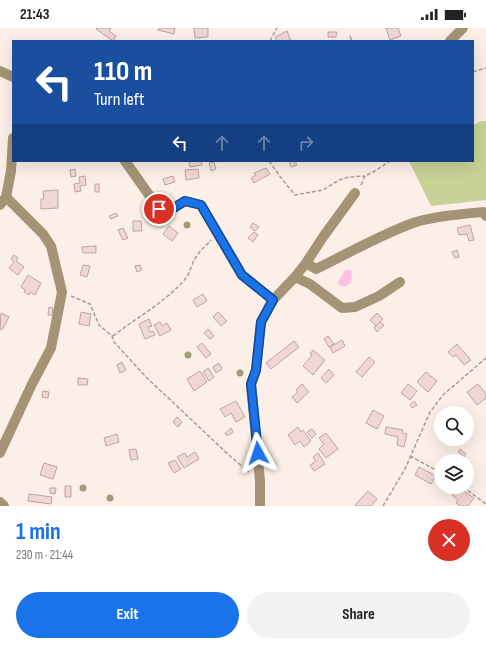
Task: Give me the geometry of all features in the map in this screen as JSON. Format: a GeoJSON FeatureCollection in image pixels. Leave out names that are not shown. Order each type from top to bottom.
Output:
{"type":"FeatureCollection","features":[{"type":"Feature","properties":{"kind":"street"},"geometry":{"type":"LineString","coordinates":[[451,40],[463,28]]}},
{"type":"Feature","properties":{"kind":"street"},"geometry":{"type":"LineString","coordinates":[[0,71],[12,76]]}},
{"type":"Feature","properties":{"kind":"street"},"geometry":{"type":"LineString","coordinates":[[0,453],[32,384],[51,348],[62,292],[51,246],[43,234],[3,201],[11,171],[12,154]]}},
{"type":"Feature","properties":{"kind":"street"},"geometry":{"type":"LineString","coordinates":[[126,162],[159,209],[172,209],[185,201],[201,205],[242,275],[273,300]]}},
{"type":"Feature","properties":{"kind":"street"},"geometry":{"type":"LineString","coordinates":[[260,506],[260,481],[251,384],[256,370],[261,322],[273,300],[306,263],[322,237],[355,193]]}},
{"type":"Feature","properties":{"kind":"street"},"geometry":{"type":"LineString","coordinates":[[306,263],[316,269],[399,229],[415,223],[436,218],[483,212],[486,216]]}},
{"type":"Feature","properties":{"kind":"street"},"geometry":{"type":"LineString","coordinates":[[295,277],[310,284],[342,308],[355,307],[379,296],[400,282]]}},
{"type":"Feature","properties":{"kind":"street"},"geometry":{"type":"LineString","coordinates":[[0,502],[4,506]]}},
{"type":"Feature","properties":{"kind":"path"},"geometry":{"type":"LineString","coordinates":[[271,40],[277,28]]}},
{"type":"Feature","properties":{"kind":"path"},"geometry":{"type":"LineString","coordinates":[[350,36],[352,40]]}},
{"type":"Feature","properties":{"kind":"path"},"geometry":{"type":"LineString","coordinates":[[474,72],[486,68]]}},
{"type":"Feature","properties":{"kind":"path"},"geometry":{"type":"LineString","coordinates":[[271,162],[295,195],[323,190],[339,180],[349,177],[365,176],[388,162]]}},
{"type":"Feature","properties":{"kind":"path"},"geometry":{"type":"LineString","coordinates":[[355,193],[365,176]]}},
{"type":"Feature","properties":{"kind":"path"},"geometry":{"type":"LineString","coordinates":[[112,336],[154,308],[170,294],[187,277],[195,258],[211,240],[219,234]]}},
{"type":"Feature","properties":{"kind":"path"},"geometry":{"type":"LineString","coordinates":[[62,292],[90,304],[99,324],[112,336],[114,342],[147,378],[231,457],[260,481]]}},
{"type":"Feature","properties":{"kind":"path"},"geometry":{"type":"LineString","coordinates":[[383,506],[405,469],[430,412],[443,395],[486,358]]}},
{"type":"Feature","properties":{"kind":"path"},"geometry":{"type":"LineString","coordinates":[[410,456],[434,469]]}},
{"type":"Feature","properties":{"kind":"path"},"geometry":{"type":"LineString","coordinates":[[472,494],[486,504]]}},
{"type":"Feature","properties":{"kind":"green space"},"geometry":{"type":"Polygon","coordinates":[[[486,121],[486,200],[431,206],[409,162],[474,162],[474,125],[486,121]]]}},
{"type":"Feature","properties":{"kind":"shaded area"},"geometry":{"type":"Polygon","coordinates":[[[345,270],[351,270],[352,275],[351,282],[345,287],[337,284],[345,270]]]}},
{"type":"Feature","properties":{"kind":"building"},"geometry":{"type":"Polygon","coordinates":[[[111,28],[109,31],[116,36],[114,40],[112,40],[96,29],[111,28]]]}},
{"type":"Feature","properties":{"kind":"building"},"geometry":{"type":"Polygon","coordinates":[[[159,28],[175,28],[174,34],[158,30],[159,28]]]}},
{"type":"Feature","properties":{"kind":"building"},"geometry":{"type":"Polygon","coordinates":[[[194,28],[208,28],[208,37],[195,38],[194,28]]]}},
{"type":"Feature","properties":{"kind":"building"},"geometry":{"type":"Polygon","coordinates":[[[386,28],[398,28],[401,36],[390,40],[386,28]]]}},
{"type":"Feature","properties":{"kind":"building"},"geometry":{"type":"Polygon","coordinates":[[[287,31],[291,40],[276,40],[275,37],[287,31]]]}},
{"type":"Feature","properties":{"kind":"building"},"geometry":{"type":"Polygon","coordinates":[[[328,32],[337,32],[336,37],[328,37],[328,32]]]}},
{"type":"Feature","properties":{"kind":"building"},"geometry":{"type":"Polygon","coordinates":[[[189,162],[201,162],[202,165],[190,167],[189,162]]]}},
{"type":"Feature","properties":{"kind":"building"},"geometry":{"type":"Polygon","coordinates":[[[214,162],[216,169],[211,171],[209,163],[214,162]]]}},
{"type":"Feature","properties":{"kind":"building"},"geometry":{"type":"Polygon","coordinates":[[[289,162],[296,162],[297,165],[291,167],[289,162]]]}},
{"type":"Feature","properties":{"kind":"building"},"geometry":{"type":"Polygon","coordinates":[[[266,168],[270,174],[254,183],[251,178],[256,175],[254,173],[266,168]]]}},
{"type":"Feature","properties":{"kind":"building"},"geometry":{"type":"Polygon","coordinates":[[[75,169],[76,176],[71,177],[70,170],[75,169]]]}},
{"type":"Feature","properties":{"kind":"building"},"geometry":{"type":"Polygon","coordinates":[[[198,169],[199,178],[186,180],[185,170],[198,169]]]}},
{"type":"Feature","properties":{"kind":"building"},"geometry":{"type":"Polygon","coordinates":[[[85,176],[86,185],[80,186],[81,191],[75,192],[74,184],[80,183],[79,177],[85,176]]]}},
{"type":"Feature","properties":{"kind":"building"},"geometry":{"type":"Polygon","coordinates":[[[173,176],[175,182],[165,185],[163,179],[173,176]]]}},
{"type":"Feature","properties":{"kind":"building"},"geometry":{"type":"Polygon","coordinates":[[[95,184],[99,184],[99,192],[95,192],[95,184]]]}},
{"type":"Feature","properties":{"kind":"building"},"geometry":{"type":"Polygon","coordinates":[[[58,190],[58,208],[41,209],[41,199],[44,199],[43,191],[58,190]]]}},
{"type":"Feature","properties":{"kind":"building"},"geometry":{"type":"Polygon","coordinates":[[[116,213],[118,216],[111,219],[109,216],[116,213]]]}},
{"type":"Feature","properties":{"kind":"building"},"geometry":{"type":"Polygon","coordinates":[[[133,221],[141,221],[142,231],[133,231],[133,221]]]}},
{"type":"Feature","properties":{"kind":"building"},"geometry":{"type":"Polygon","coordinates":[[[253,223],[259,227],[255,231],[250,227],[253,223]]]}},
{"type":"Feature","properties":{"kind":"building"},"geometry":{"type":"Polygon","coordinates":[[[470,225],[474,240],[469,241],[467,234],[459,235],[457,228],[470,225]]]}},
{"type":"Feature","properties":{"kind":"building"},"geometry":{"type":"Polygon","coordinates":[[[169,226],[178,233],[172,241],[163,234],[169,226]]]}},
{"type":"Feature","properties":{"kind":"building"},"geometry":{"type":"Polygon","coordinates":[[[123,228],[128,238],[123,240],[118,230],[123,228]]]}},
{"type":"Feature","properties":{"kind":"building"},"geometry":{"type":"Polygon","coordinates":[[[254,232],[258,235],[253,242],[248,238],[254,232]]]}},
{"type":"Feature","properties":{"kind":"building"},"geometry":{"type":"Polygon","coordinates":[[[96,246],[96,253],[83,253],[82,247],[96,246]]]}},
{"type":"Feature","properties":{"kind":"building"},"geometry":{"type":"Polygon","coordinates":[[[457,250],[459,257],[455,258],[452,252],[457,250]]]}},
{"type":"Feature","properties":{"kind":"building"},"geometry":{"type":"Polygon","coordinates":[[[14,255],[18,258],[16,261],[24,267],[18,275],[9,268],[14,262],[11,259],[14,255]]]}},
{"type":"Feature","properties":{"kind":"building"},"geometry":{"type":"Polygon","coordinates":[[[83,265],[90,266],[87,277],[80,275],[83,265]]]}},
{"type":"Feature","properties":{"kind":"building"},"geometry":{"type":"Polygon","coordinates":[[[140,265],[142,270],[137,272],[135,266],[140,265]]]}},
{"type":"Feature","properties":{"kind":"building"},"geometry":{"type":"Polygon","coordinates":[[[28,275],[41,283],[35,295],[30,292],[29,295],[24,292],[25,290],[21,287],[28,275]]]}},
{"type":"Feature","properties":{"kind":"building"},"geometry":{"type":"Polygon","coordinates":[[[203,294],[207,301],[197,307],[193,300],[203,294]]]}},
{"type":"Feature","properties":{"kind":"building"},"geometry":{"type":"Polygon","coordinates":[[[49,307],[53,308],[52,315],[48,315],[49,307]]]}},
{"type":"Feature","properties":{"kind":"building"},"geometry":{"type":"Polygon","coordinates":[[[81,312],[91,314],[89,326],[79,324],[81,312]]]}},
{"type":"Feature","properties":{"kind":"building"},"geometry":{"type":"Polygon","coordinates":[[[218,312],[227,321],[221,326],[213,317],[218,312]]]}},
{"type":"Feature","properties":{"kind":"building"},"geometry":{"type":"Polygon","coordinates":[[[1,313],[9,317],[2,330],[0,329],[1,313]]]}},
{"type":"Feature","properties":{"kind":"building"},"geometry":{"type":"Polygon","coordinates":[[[377,313],[383,319],[376,326],[370,320],[377,313]]]}},
{"type":"Feature","properties":{"kind":"building"},"geometry":{"type":"Polygon","coordinates":[[[149,319],[152,326],[148,327],[150,332],[153,331],[155,335],[145,339],[139,324],[149,319]]]}},
{"type":"Feature","properties":{"kind":"building"},"geometry":{"type":"Polygon","coordinates":[[[160,322],[162,326],[167,323],[171,330],[160,336],[154,325],[160,322]]]}},
{"type":"Feature","properties":{"kind":"building"},"geometry":{"type":"Polygon","coordinates":[[[380,322],[384,325],[377,332],[374,328],[380,322]]]}},
{"type":"Feature","properties":{"kind":"building"},"geometry":{"type":"Polygon","coordinates":[[[208,329],[214,336],[210,339],[204,333],[208,329]]]}},
{"type":"Feature","properties":{"kind":"building"},"geometry":{"type":"Polygon","coordinates":[[[328,336],[334,344],[329,347],[324,339],[328,336]]]}},
{"type":"Feature","properties":{"kind":"building"},"geometry":{"type":"Polygon","coordinates":[[[342,340],[345,346],[333,353],[330,347],[342,340]]]}},
{"type":"Feature","properties":{"kind":"building"},"geometry":{"type":"Polygon","coordinates":[[[294,341],[299,347],[271,369],[266,363],[294,341]]]}},
{"type":"Feature","properties":{"kind":"building"},"geometry":{"type":"Polygon","coordinates":[[[202,343],[211,354],[206,358],[197,347],[202,343]]]}},
{"type":"Feature","properties":{"kind":"building"},"geometry":{"type":"Polygon","coordinates":[[[457,344],[471,360],[464,365],[456,355],[453,357],[448,352],[457,344]]]}},
{"type":"Feature","properties":{"kind":"building"},"geometry":{"type":"Polygon","coordinates":[[[313,350],[325,360],[313,375],[303,366],[312,355],[310,354],[313,350]]]}},
{"type":"Feature","properties":{"kind":"building"},"geometry":{"type":"Polygon","coordinates":[[[369,357],[375,362],[362,377],[356,372],[369,357]]]}},
{"type":"Feature","properties":{"kind":"building"},"geometry":{"type":"Polygon","coordinates":[[[122,362],[126,370],[120,373],[117,365],[122,362]]]}},
{"type":"Feature","properties":{"kind":"building"},"geometry":{"type":"Polygon","coordinates":[[[219,363],[222,369],[216,373],[213,367],[219,363]]]}},
{"type":"Feature","properties":{"kind":"building"},"geometry":{"type":"Polygon","coordinates":[[[208,368],[214,377],[209,381],[203,372],[208,368]]]}},
{"type":"Feature","properties":{"kind":"building"},"geometry":{"type":"Polygon","coordinates":[[[329,369],[334,375],[326,383],[321,378],[329,369]]]}},
{"type":"Feature","properties":{"kind":"building"},"geometry":{"type":"Polygon","coordinates":[[[200,371],[207,382],[194,391],[187,379],[200,371]]]}},
{"type":"Feature","properties":{"kind":"building"},"geometry":{"type":"Polygon","coordinates":[[[426,372],[437,381],[428,392],[417,382],[426,372]]]}},
{"type":"Feature","properties":{"kind":"building"},"geometry":{"type":"Polygon","coordinates":[[[78,378],[88,379],[87,385],[78,385],[78,378]]]}},
{"type":"Feature","properties":{"kind":"building"},"geometry":{"type":"Polygon","coordinates":[[[302,384],[309,392],[297,403],[292,397],[298,392],[296,390],[302,384]]]}},
{"type":"Feature","properties":{"kind":"building"},"geometry":{"type":"Polygon","coordinates":[[[408,384],[417,391],[410,400],[401,393],[408,384]]]}},
{"type":"Feature","properties":{"kind":"building"},"geometry":{"type":"Polygon","coordinates":[[[478,384],[486,394],[486,398],[477,405],[467,392],[478,384]]]}},
{"type":"Feature","properties":{"kind":"building"},"geometry":{"type":"Polygon","coordinates":[[[43,391],[49,392],[48,398],[42,397],[43,391]]]}},
{"type":"Feature","properties":{"kind":"building"},"geometry":{"type":"Polygon","coordinates":[[[236,401],[245,417],[236,422],[231,413],[225,417],[220,409],[236,401]]]}},
{"type":"Feature","properties":{"kind":"building"},"geometry":{"type":"Polygon","coordinates":[[[414,401],[417,405],[412,408],[410,405],[414,401]]]}},
{"type":"Feature","properties":{"kind":"building"},"geometry":{"type":"Polygon","coordinates":[[[373,410],[384,416],[377,429],[366,423],[373,410]]]}},
{"type":"Feature","properties":{"kind":"building"},"geometry":{"type":"Polygon","coordinates":[[[177,417],[182,422],[178,427],[173,422],[177,417]]]}},
{"type":"Feature","properties":{"kind":"building"},"geometry":{"type":"Polygon","coordinates":[[[298,427],[301,432],[303,430],[311,441],[304,447],[300,441],[295,445],[288,435],[298,427]]]}},
{"type":"Feature","properties":{"kind":"building"},"geometry":{"type":"Polygon","coordinates":[[[386,427],[403,430],[402,433],[407,434],[404,447],[397,445],[398,437],[385,434],[386,427]]]}},
{"type":"Feature","properties":{"kind":"building"},"geometry":{"type":"Polygon","coordinates":[[[231,428],[233,432],[227,436],[225,433],[231,428]]]}},
{"type":"Feature","properties":{"kind":"building"},"geometry":{"type":"Polygon","coordinates":[[[312,429],[316,434],[312,438],[307,432],[312,429]]]}},
{"type":"Feature","properties":{"kind":"building"},"geometry":{"type":"Polygon","coordinates":[[[326,433],[338,449],[326,458],[319,449],[324,444],[319,438],[326,433]]]}},
{"type":"Feature","properties":{"kind":"building"},"geometry":{"type":"Polygon","coordinates":[[[117,434],[119,442],[106,446],[104,438],[117,434]]]}},
{"type":"Feature","properties":{"kind":"building"},"geometry":{"type":"Polygon","coordinates":[[[136,449],[138,459],[131,460],[129,450],[136,449]]]}},
{"type":"Feature","properties":{"kind":"building"},"geometry":{"type":"Polygon","coordinates":[[[460,449],[466,454],[460,454],[458,452],[460,449]]]}},
{"type":"Feature","properties":{"kind":"building"},"geometry":{"type":"Polygon","coordinates":[[[195,452],[199,459],[184,468],[177,457],[185,453],[187,457],[195,452]]]}},
{"type":"Feature","properties":{"kind":"building"},"geometry":{"type":"Polygon","coordinates":[[[318,453],[325,464],[314,471],[310,465],[316,461],[313,457],[318,453]]]}},
{"type":"Feature","properties":{"kind":"building"},"geometry":{"type":"Polygon","coordinates":[[[175,460],[181,469],[174,473],[168,463],[175,460]]]}},
{"type":"Feature","properties":{"kind":"building"},"geometry":{"type":"Polygon","coordinates":[[[44,463],[57,467],[53,479],[40,475],[44,463]]]}},
{"type":"Feature","properties":{"kind":"building"},"geometry":{"type":"Polygon","coordinates":[[[419,467],[434,475],[434,479],[431,484],[415,475],[419,467]]]}},
{"type":"Feature","properties":{"kind":"building"},"geometry":{"type":"Polygon","coordinates":[[[65,486],[71,486],[71,497],[65,497],[65,486]]]}},
{"type":"Feature","properties":{"kind":"building"},"geometry":{"type":"Polygon","coordinates":[[[50,488],[56,488],[55,494],[50,493],[50,488]]]}},
{"type":"Feature","properties":{"kind":"building"},"geometry":{"type":"Polygon","coordinates":[[[368,491],[377,499],[371,506],[355,505],[368,491]]]}},
{"type":"Feature","properties":{"kind":"building"},"geometry":{"type":"Polygon","coordinates":[[[29,494],[52,497],[51,504],[28,501],[29,494]]]}},
{"type":"Feature","properties":{"kind":"building"},"geometry":{"type":"Polygon","coordinates":[[[468,494],[474,498],[468,506],[461,506],[456,503],[458,500],[452,495],[468,494]]]}},
{"type":"Feature","properties":{"kind":"route"},"geometry":{"type":"LineString","coordinates":[[159,209],[172,209],[185,201],[201,205],[242,275],[273,300],[261,322],[256,370],[251,384],[258,453]]}}]}
